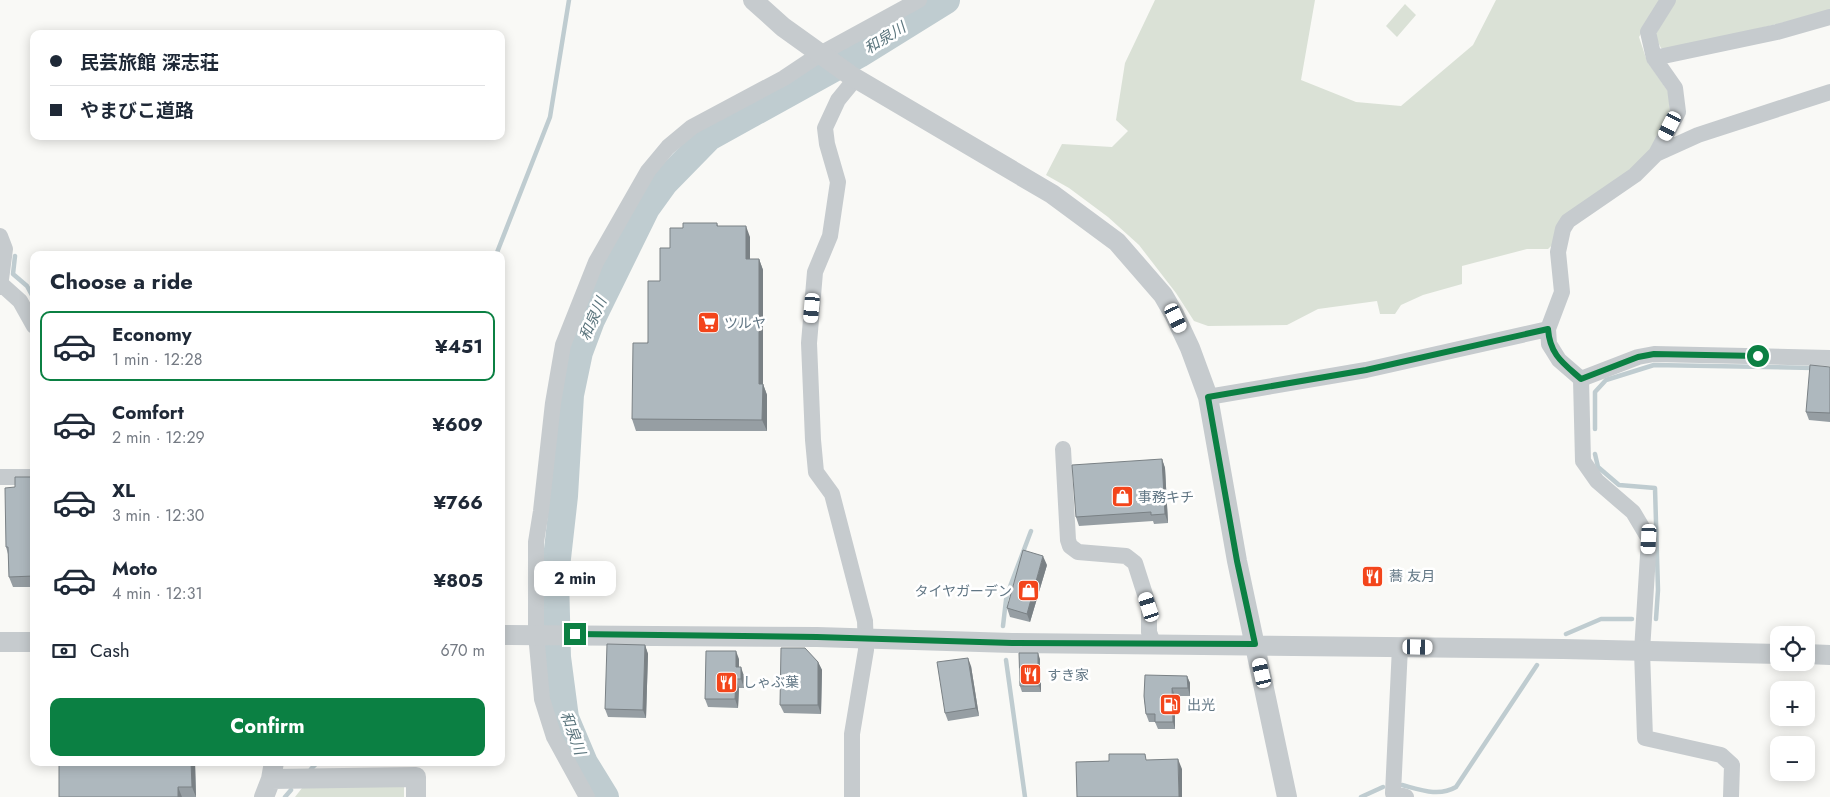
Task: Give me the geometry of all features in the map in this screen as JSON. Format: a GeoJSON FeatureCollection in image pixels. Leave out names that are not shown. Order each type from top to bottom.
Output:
{"type":"FeatureCollection","features":[{"type":"Feature","properties":{"kind":"street"},"geometry":{"type":"LineString","coordinates":[[753,0],[784,27],[853,77],[1052,194],[1117,242],[1163,295],[1190,348],[1208,397],[1237,561],[1287,797]]}},
{"type":"Feature","properties":{"kind":"street"},"geometry":{"type":"LineString","coordinates":[[587,797],[554,737],[542,698],[536,542],[558,374],[564,345],[596,262],[648,171],[668,147],[692,127],[824,57],[919,0]]}},
{"type":"Feature","properties":{"kind":"street"},"geometry":{"type":"LineString","coordinates":[[1668,0],[1648,32],[1654,58],[1675,88],[1678,112],[1656,154],[1635,175],[1568,221],[1563,229],[1558,252],[1562,292],[1548,329],[1549,344],[1559,360],[1581,379],[1583,461],[1597,481],[1633,512],[1649,539],[1642,652],[1645,738],[1721,755],[1732,765],[1732,797]]}},
{"type":"Feature","properties":{"kind":"street"},"geometry":{"type":"LineString","coordinates":[[1654,58],[1777,32],[1830,17]]}},
{"type":"Feature","properties":{"kind":"street"},"geometry":{"type":"LineString","coordinates":[[852,797],[852,734],[867,639],[865,621],[832,494],[816,472],[809,343],[815,272],[830,236],[838,182],[827,144],[825,128],[838,100],[853,77]]}},
{"type":"Feature","properties":{"kind":"street"},"geometry":{"type":"LineString","coordinates":[[1656,154],[1698,135],[1830,92]]}},
{"type":"Feature","properties":{"kind":"street"},"geometry":{"type":"LineString","coordinates":[[0,236],[5,249],[1,286],[20,301],[30,319]]}},
{"type":"Feature","properties":{"kind":"street"},"geometry":{"type":"LineString","coordinates":[[1208,397],[1366,370],[1548,329]]}},
{"type":"Feature","properties":{"kind":"street"},"geometry":{"type":"LineString","coordinates":[[1581,379],[1638,357],[1654,354],[1830,358]]}},
{"type":"Feature","properties":{"kind":"street"},"geometry":{"type":"LineString","coordinates":[[1063,449],[1068,540],[1070,546],[1078,552],[1126,556],[1135,563],[1149,607],[1149,632],[1153,643]]}},
{"type":"Feature","properties":{"kind":"street"},"geometry":{"type":"LineString","coordinates":[[0,477],[30,477]]}},
{"type":"Feature","properties":{"kind":"street"},"geometry":{"type":"LineString","coordinates":[[505,634],[1255,644],[1770,654]]}},
{"type":"Feature","properties":{"kind":"street"},"geometry":{"type":"LineString","coordinates":[[0,642],[30,642]]}},
{"type":"Feature","properties":{"kind":"street"},"geometry":{"type":"LineString","coordinates":[[1400,647],[1393,793],[1406,797]]}},
{"type":"Feature","properties":{"kind":"street"},"geometry":{"type":"LineString","coordinates":[[1815,654],[1830,655]]}},
{"type":"Feature","properties":{"kind":"street"},"geometry":{"type":"LineString","coordinates":[[270,779],[416,778],[416,797]]}},
{"type":"Feature","properties":{"kind":"shaded area"},"geometry":{"type":"Polygon","coordinates":[[[1155,0],[1315,0],[1301,80],[1356,102],[1401,106],[1473,45],[1496,0],[1661,0],[1639,37],[1647,61],[1669,93],[1670,113],[1660,138],[1639,163],[1548,249],[1527,249],[1462,266],[1462,284],[1423,295],[1401,305],[1395,314],[1380,314],[1377,301],[1318,309],[1287,325],[1208,326],[1194,321],[1176,293],[1139,245],[1108,217],[1069,188],[1046,175],[1062,144],[1112,147],[1128,131],[1116,120],[1125,63],[1155,0]]]}},
{"type":"Feature","properties":{"kind":"shaded area"},"geometry":{"type":"Polygon","coordinates":[[[1673,0],[1830,0],[1830,11],[1670,50],[1661,48],[1655,36],[1673,0]]]}},
{"type":"Feature","properties":{"kind":"shaded area"},"geometry":{"type":"Polygon","coordinates":[[[1405,4],[1416,15],[1397,37],[1386,26],[1405,4]]]}},
{"type":"Feature","properties":{"kind":"shaded area"},"geometry":{"type":"Polygon","coordinates":[[[404,786],[404,797],[295,797],[302,788],[404,786]]]}},
{"type":"Feature","properties":{"kind":"building","name":"ツルヤ"},"geometry":{"type":"Polygon","coordinates":[[[683,223],[717,223],[717,226],[746,226],[746,259],[759,259],[759,384],[763,384],[762,420],[632,419],[633,343],[648,343],[648,281],[660,281],[660,248],[670,248],[670,228],[683,228],[683,223]]]}},
{"type":"Feature","properties":{"kind":"building"},"geometry":{"type":"Polygon","coordinates":[[[1810,365],[1830,367],[1830,413],[1806,412],[1810,365]]]}},
{"type":"Feature","properties":{"kind":"building","name":"事務キチ"},"geometry":{"type":"Polygon","coordinates":[[[1162,459],[1165,514],[1151,515],[1151,512],[1076,517],[1072,465],[1162,459]]]}},
{"type":"Feature","properties":{"kind":"building"},"geometry":{"type":"Polygon","coordinates":[[[15,477],[30,477],[30,576],[9,577],[8,547],[6,547],[5,488],[15,487],[15,477]]]}},
{"type":"Feature","properties":{"kind":"building","name":"タイヤガーデン"},"geometry":{"type":"Polygon","coordinates":[[[1023,550],[1043,556],[1027,614],[1007,608],[1023,550]]]}},
{"type":"Feature","properties":{"kind":"building"},"geometry":{"type":"Polygon","coordinates":[[[607,644],[645,645],[643,710],[605,709],[607,644]]]}},
{"type":"Feature","properties":{"kind":"building"},"geometry":{"type":"Polygon","coordinates":[[[781,648],[805,648],[818,662],[818,705],[780,705],[781,648]]]}},
{"type":"Feature","properties":{"kind":"building","name":"しゃぶ葉"},"geometry":{"type":"Polygon","coordinates":[[[706,651],[736,651],[736,667],[741,667],[741,679],[736,679],[735,699],[705,699],[706,651]]]}},
{"type":"Feature","properties":{"kind":"building","name":"すき家"},"geometry":{"type":"Polygon","coordinates":[[[1019,653],[1038,653],[1039,686],[1020,686],[1019,653]]]}},
{"type":"Feature","properties":{"kind":"building"},"geometry":{"type":"Polygon","coordinates":[[[968,658],[976,708],[945,713],[937,662],[968,658]]]}},
{"type":"Feature","properties":{"kind":"building"},"geometry":{"type":"Polygon","coordinates":[[[1145,675],[1187,676],[1188,688],[1172,688],[1173,722],[1155,722],[1155,714],[1146,714],[1144,696],[1145,675]]]}},
{"type":"Feature","properties":{"kind":"building"},"geometry":{"type":"Polygon","coordinates":[[[1109,754],[1145,754],[1146,760],[1178,759],[1179,797],[1077,797],[1076,762],[1109,761],[1109,754]]]}},
{"type":"Feature","properties":{"kind":"building"},"geometry":{"type":"Polygon","coordinates":[[[59,766],[191,766],[192,787],[178,787],[178,797],[59,797],[59,766]]]}},
{"type":"Feature","properties":{"kind":"waterway"},"geometry":{"type":"LineString","coordinates":[[498,251],[550,117],[569,0]]}},
{"type":"Feature","properties":{"kind":"waterway","name":"和泉川"},"geometry":{"type":"LineString","coordinates":[[605,797],[584,763],[565,718],[557,657],[555,576],[564,496],[570,395],[579,352],[591,320],[646,208],[664,183],[709,137],[859,54],[946,0]]}},
{"type":"Feature","properties":{"kind":"waterway"},"geometry":{"type":"LineString","coordinates":[[15,256],[13,274],[27,286],[30,292]]}},
{"type":"Feature","properties":{"kind":"waterway"},"geometry":{"type":"LineString","coordinates":[[1595,429],[1595,392],[1606,380],[1654,365],[1814,368]]}},
{"type":"Feature","properties":{"kind":"waterway"},"geometry":{"type":"LineString","coordinates":[[1595,454],[1598,467],[1619,485],[1655,488],[1658,590],[1656,619]]}},
{"type":"Feature","properties":{"kind":"waterway"},"geometry":{"type":"LineString","coordinates":[[1003,626],[1006,600],[1031,531]]}},
{"type":"Feature","properties":{"kind":"waterway"},"geometry":{"type":"LineString","coordinates":[[1566,634],[1601,619],[1632,619]]}},
{"type":"Feature","properties":{"kind":"waterway"},"geometry":{"type":"LineString","coordinates":[[1006,660],[1025,797]]}},
{"type":"Feature","properties":{"kind":"waterway"},"geometry":{"type":"LineString","coordinates":[[1402,785],[1436,792],[1443,792],[1456,787],[1537,665]]}},
{"type":"Feature","properties":{"kind":"waterway"},"geometry":{"type":"LineString","coordinates":[[311,769],[314,766]]}},
{"type":"Feature","properties":{"kind":"waterway"},"geometry":{"type":"LineString","coordinates":[[1361,797],[1383,787]]}},
{"type":"Feature","properties":{"kind":"waterway"},"geometry":{"type":"LineString","coordinates":[[285,797],[291,790]]}},
{"type":"Feature","properties":{"kind":"place","name":"ツルヤ"},"geometry":{"type":"Point","coordinates":[708,323]}},
{"type":"Feature","properties":{"kind":"place","name":"事務キチ"},"geometry":{"type":"Point","coordinates":[1122,497]}},
{"type":"Feature","properties":{"kind":"place","name":"蕎 友月"},"geometry":{"type":"Point","coordinates":[1373,576]}},
{"type":"Feature","properties":{"kind":"place","name":"タイヤガーデン"},"geometry":{"type":"Point","coordinates":[1028,591]}},
{"type":"Feature","properties":{"kind":"place","name":"すき家"},"geometry":{"type":"Point","coordinates":[1031,675]}},
{"type":"Feature","properties":{"kind":"place","name":"しゃぶ葉"},"geometry":{"type":"Point","coordinates":[727,682]}},
{"type":"Feature","properties":{"kind":"place","name":"出光"},"geometry":{"type":"Point","coordinates":[1171,705]}},
{"type":"Feature","properties":{"kind":"route"},"geometry":{"type":"LineString","coordinates":[[575,634],[817,637],[1012,643],[1255,644],[1237,561],[1208,397],[1366,370],[1548,329],[1549,344],[1559,360],[1581,379],[1638,357],[1654,354],[1758,356]]}}]}
